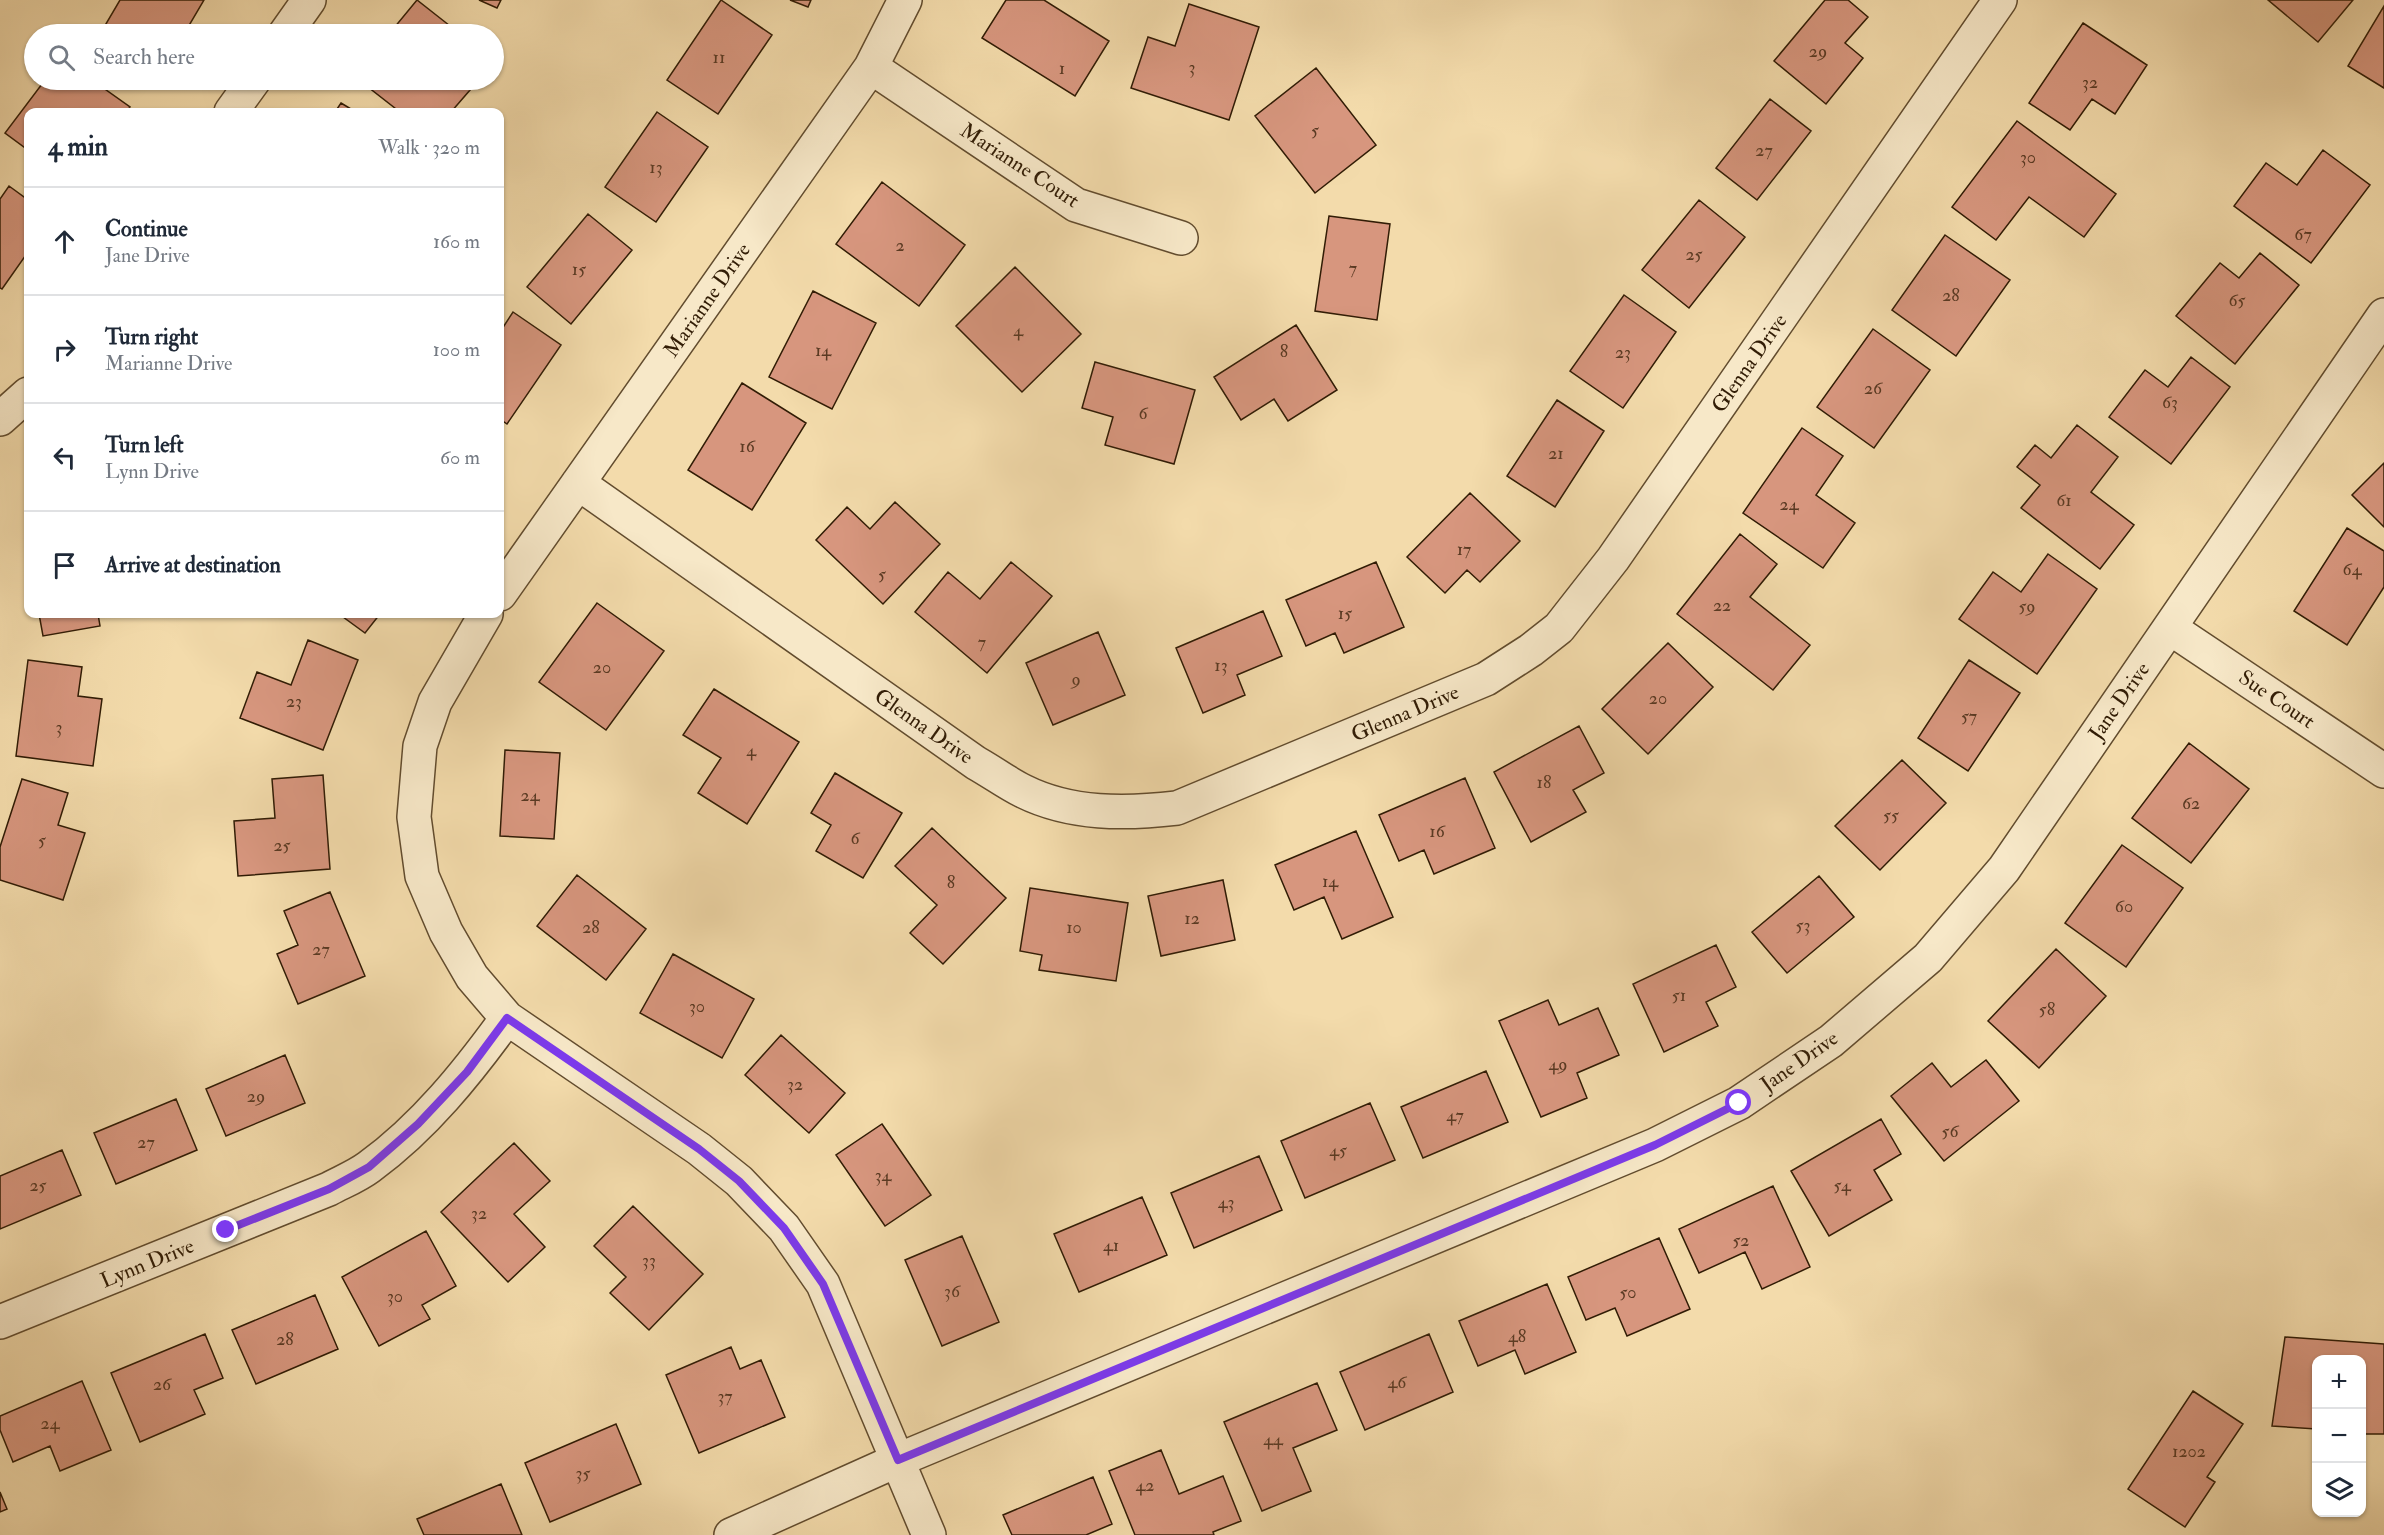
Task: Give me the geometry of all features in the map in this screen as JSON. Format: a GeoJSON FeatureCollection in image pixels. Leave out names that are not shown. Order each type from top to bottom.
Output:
{"type":"FeatureCollection","features":[{"type":"Feature","properties":{"kind":"street"},"geometry":{"type":"LineString","coordinates":[[292,24],[309,0]]}},
{"type":"Feature","properties":{"kind":"street","name":"Marianne Drive"},"geometry":{"type":"LineString","coordinates":[[504,588],[871,67],[905,0]]}},
{"type":"Feature","properties":{"kind":"street","name":"Glenna Drive"},"geometry":{"type":"LineString","coordinates":[[578,483],[976,763],[1025,792],[1071,808],[1132,813],[1177,808],[1485,680],[1531,650],[1558,628],[1613,560],[2000,0]]}},
{"type":"Feature","properties":{"kind":"street","name":"Marianne Court"},"geometry":{"type":"LineString","coordinates":[[871,67],[1076,205],[1181,238]]}},
{"type":"Feature","properties":{"kind":"street"},"geometry":{"type":"LineString","coordinates":[[234,108],[247,90]]}},
{"type":"Feature","properties":{"kind":"street","name":"Jane Drive"},"geometry":{"type":"LineString","coordinates":[[731,1535],[898,1460],[1644,1150],[1739,1103],[1831,1041],[1928,958],[2004,869],[2384,315]]}},
{"type":"Feature","properties":{"kind":"street"},"geometry":{"type":"LineString","coordinates":[[0,419],[24,398]]}},
{"type":"Feature","properties":{"kind":"street"},"geometry":{"type":"LineString","coordinates":[[484,618],[435,702],[420,746],[414,816],[422,876],[446,932],[472,977],[507,1018],[699,1149],[739,1181],[784,1228],[823,1284],[929,1535]]}},
{"type":"Feature","properties":{"kind":"street","name":"Sue Court"},"geometry":{"type":"LineString","coordinates":[[2170,628],[2384,771]]}},
{"type":"Feature","properties":{"kind":"street","name":"Lynn Drive"},"geometry":{"type":"LineString","coordinates":[[0,1322],[329,1189],[369,1167],[418,1124],[467,1072],[507,1018]]}},
{"type":"Feature","properties":{"kind":"building"},"geometry":{"type":"Polygon","coordinates":[[[120,0],[204,0],[190,24],[106,24],[120,0]]]}},
{"type":"Feature","properties":{"kind":"building"},"geometry":{"type":"Polygon","coordinates":[[[417,0],[448,24],[397,24],[417,0]]]}},
{"type":"Feature","properties":{"kind":"building"},"geometry":{"type":"Polygon","coordinates":[[[479,0],[501,0],[497,8],[479,0]]]}},
{"type":"Feature","properties":{"kind":"building"},"geometry":{"type":"Polygon","coordinates":[[[721,0],[772,35],[718,114],[667,80],[721,0]]]}},
{"type":"Feature","properties":{"kind":"building"},"geometry":{"type":"Polygon","coordinates":[[[790,0],[811,0],[808,7],[790,0]]]}},
{"type":"Feature","properties":{"kind":"building"},"geometry":{"type":"Polygon","coordinates":[[[1006,0],[1044,0],[1109,41],[1075,96],[982,38],[1006,0]]]}},
{"type":"Feature","properties":{"kind":"building"},"geometry":{"type":"Polygon","coordinates":[[[1825,0],[1848,0],[1868,17],[1845,43],[1863,58],[1826,104],[1774,61],[1825,0]]]}},
{"type":"Feature","properties":{"kind":"building"},"geometry":{"type":"Polygon","coordinates":[[[2268,0],[2353,0],[2318,42],[2268,0]]]}},
{"type":"Feature","properties":{"kind":"building"},"geometry":{"type":"Polygon","coordinates":[[[1189,4],[1259,27],[1229,120],[1131,88],[1148,37],[1175,46],[1189,4]]]}},
{"type":"Feature","properties":{"kind":"building"},"geometry":{"type":"Polygon","coordinates":[[[2384,6],[2384,88],[2348,66],[2384,6]]]}},
{"type":"Feature","properties":{"kind":"building"},"geometry":{"type":"Polygon","coordinates":[[[2083,23],[2147,65],[2115,114],[2092,99],[2070,130],[2029,103],[2083,23]]]}},
{"type":"Feature","properties":{"kind":"building"},"geometry":{"type":"Polygon","coordinates":[[[1316,68],[1376,145],[1315,193],[1255,116],[1316,68]]]}},
{"type":"Feature","properties":{"kind":"building"},"geometry":{"type":"Polygon","coordinates":[[[37,90],[106,90],[130,107],[24,108],[24,147],[5,133],[37,90]]]}},
{"type":"Feature","properties":{"kind":"building"},"geometry":{"type":"Polygon","coordinates":[[[372,90],[470,90],[454,108],[395,108],[372,90]]]}},
{"type":"Feature","properties":{"kind":"building"},"geometry":{"type":"Polygon","coordinates":[[[1770,99],[1811,131],[1757,200],[1716,168],[1770,99]]]}},
{"type":"Feature","properties":{"kind":"building"},"geometry":{"type":"Polygon","coordinates":[[[341,103],[349,108],[338,108],[341,103]]]}},
{"type":"Feature","properties":{"kind":"building"},"geometry":{"type":"Polygon","coordinates":[[[657,112],[708,147],[656,222],[605,187],[657,112]]]}},
{"type":"Feature","properties":{"kind":"building"},"geometry":{"type":"Polygon","coordinates":[[[2017,121],[2116,194],[2084,237],[2029,197],[1996,240],[1952,207],[2017,121]]]}},
{"type":"Feature","properties":{"kind":"building"},"geometry":{"type":"Polygon","coordinates":[[[2323,150],[2370,185],[2311,263],[2234,206],[2266,163],[2297,185],[2323,150]]]}},
{"type":"Feature","properties":{"kind":"building"},"geometry":{"type":"Polygon","coordinates":[[[882,182],[965,245],[919,306],[836,244],[882,182]]]}},
{"type":"Feature","properties":{"kind":"building"},"geometry":{"type":"Polygon","coordinates":[[[9,186],[24,197],[24,258],[2,289],[0,288],[0,199],[9,186]]]}},
{"type":"Feature","properties":{"kind":"building"},"geometry":{"type":"Polygon","coordinates":[[[1699,200],[1745,237],[1689,308],[1642,270],[1699,200]]]}},
{"type":"Feature","properties":{"kind":"building"},"geometry":{"type":"Polygon","coordinates":[[[588,214],[632,250],[571,324],[527,287],[588,214]]]}},
{"type":"Feature","properties":{"kind":"building"},"geometry":{"type":"Polygon","coordinates":[[[1329,216],[1390,224],[1377,320],[1315,311],[1329,216]]]}},
{"type":"Feature","properties":{"kind":"building"},"geometry":{"type":"Polygon","coordinates":[[[1945,235],[2010,280],[1956,356],[1892,310],[1945,235]]]}},
{"type":"Feature","properties":{"kind":"building"},"geometry":{"type":"Polygon","coordinates":[[[2260,253],[2299,285],[2235,364],[2176,316],[2220,263],[2239,278],[2260,253]]]}},
{"type":"Feature","properties":{"kind":"building"},"geometry":{"type":"Polygon","coordinates":[[[1015,267],[1081,334],[1022,392],[956,326],[1015,267]]]}},
{"type":"Feature","properties":{"kind":"building"},"geometry":{"type":"Polygon","coordinates":[[[813,291],[876,323],[832,409],[769,377],[813,291]]]}},
{"type":"Feature","properties":{"kind":"building"},"geometry":{"type":"Polygon","coordinates":[[[1624,295],[1676,332],[1623,408],[1570,371],[1624,295]]]}},
{"type":"Feature","properties":{"kind":"building"},"geometry":{"type":"Polygon","coordinates":[[[513,312],[561,345],[507,424],[504,422],[504,326],[513,312]]]}},
{"type":"Feature","properties":{"kind":"building"},"geometry":{"type":"Polygon","coordinates":[[[1296,325],[1337,390],[1288,421],[1274,399],[1241,420],[1214,377],[1296,325]]]}},
{"type":"Feature","properties":{"kind":"building"},"geometry":{"type":"Polygon","coordinates":[[[1873,329],[1930,370],[1874,448],[1817,407],[1873,329]]]}},
{"type":"Feature","properties":{"kind":"building"},"geometry":{"type":"Polygon","coordinates":[[[2191,357],[2230,387],[2171,464],[2109,417],[2145,370],[2168,387],[2191,357]]]}},
{"type":"Feature","properties":{"kind":"building"},"geometry":{"type":"Polygon","coordinates":[[[1095,362],[1195,390],[1174,464],[1105,445],[1113,417],[1082,408],[1095,362]]]}},
{"type":"Feature","properties":{"kind":"building"},"geometry":{"type":"Polygon","coordinates":[[[742,383],[806,423],[752,510],[688,470],[742,383]]]}},
{"type":"Feature","properties":{"kind":"building"},"geometry":{"type":"Polygon","coordinates":[[[1557,400],[1604,431],[1555,507],[1507,476],[1557,400]]]}},
{"type":"Feature","properties":{"kind":"building"},"geometry":{"type":"Polygon","coordinates":[[[2077,425],[2118,457],[2091,492],[2134,525],[2100,569],[2021,508],[2040,485],[2017,467],[2035,445],[2051,458],[2077,425]]]}},
{"type":"Feature","properties":{"kind":"building"},"geometry":{"type":"Polygon","coordinates":[[[1802,428],[1843,456],[1816,495],[1855,523],[1823,568],[1743,513],[1802,428]]]}},
{"type":"Feature","properties":{"kind":"building"},"geometry":{"type":"Polygon","coordinates":[[[2384,463],[2384,527],[2352,495],[2384,463]]]}},
{"type":"Feature","properties":{"kind":"building"},"geometry":{"type":"Polygon","coordinates":[[[1470,493],[1520,541],[1480,582],[1467,570],[1445,593],[1407,557],[1470,493]]]}},
{"type":"Feature","properties":{"kind":"building"},"geometry":{"type":"Polygon","coordinates":[[[895,502],[940,544],[883,604],[816,540],[847,507],[870,529],[895,502]]]}},
{"type":"Feature","properties":{"kind":"building"},"geometry":{"type":"Polygon","coordinates":[[[2347,528],[2384,551],[2384,587],[2347,645],[2294,611],[2347,528]]]}},
{"type":"Feature","properties":{"kind":"building"},"geometry":{"type":"Polygon","coordinates":[[[1740,534],[1777,564],[1750,597],[1810,645],[1773,690],[1677,614],[1740,534]]]}},
{"type":"Feature","properties":{"kind":"building"},"geometry":{"type":"Polygon","coordinates":[[[2048,554],[2097,589],[2037,674],[1959,619],[1993,572],[2021,592],[2048,554]]]}},
{"type":"Feature","properties":{"kind":"building"},"geometry":{"type":"Polygon","coordinates":[[[1011,562],[1052,596],[987,673],[915,612],[948,572],[980,599],[1011,562]]]}},
{"type":"Feature","properties":{"kind":"building"},"geometry":{"type":"Polygon","coordinates":[[[1376,562],[1404,627],[1344,653],[1335,633],[1306,646],[1286,600],[1376,562]]]}},
{"type":"Feature","properties":{"kind":"building"},"geometry":{"type":"Polygon","coordinates":[[[597,603],[664,651],[606,730],[539,682],[597,603]]]}},
{"type":"Feature","properties":{"kind":"building"},"geometry":{"type":"Polygon","coordinates":[[[1263,611],[1282,656],[1237,675],[1245,695],[1203,713],[1176,648],[1263,611]]]}},
{"type":"Feature","properties":{"kind":"building"},"geometry":{"type":"Polygon","coordinates":[[[40,618],[99,618],[100,626],[43,636],[40,618]]]}},
{"type":"Feature","properties":{"kind":"building"},"geometry":{"type":"Polygon","coordinates":[[[344,618],[377,618],[365,633],[344,618]]]}},
{"type":"Feature","properties":{"kind":"building"},"geometry":{"type":"Polygon","coordinates":[[[1098,632],[1125,695],[1053,725],[1026,663],[1098,632]]]}},
{"type":"Feature","properties":{"kind":"building"},"geometry":{"type":"Polygon","coordinates":[[[308,640],[358,660],[323,750],[240,718],[257,672],[291,685],[308,640]]]}},
{"type":"Feature","properties":{"kind":"building"},"geometry":{"type":"Polygon","coordinates":[[[1668,643],[1713,687],[1648,754],[1602,709],[1668,643]]]}},
{"type":"Feature","properties":{"kind":"building"},"geometry":{"type":"Polygon","coordinates":[[[28,660],[82,667],[78,696],[102,699],[93,766],[16,756],[28,660]]]}},
{"type":"Feature","properties":{"kind":"building"},"geometry":{"type":"Polygon","coordinates":[[[1969,660],[2020,693],[1968,771],[1918,738],[1969,660]]]}},
{"type":"Feature","properties":{"kind":"building"},"geometry":{"type":"Polygon","coordinates":[[[714,689],[799,742],[747,824],[698,793],[721,758],[683,735],[714,689]]]}},
{"type":"Feature","properties":{"kind":"building"},"geometry":{"type":"Polygon","coordinates":[[[1579,726],[1604,773],[1573,790],[1586,812],[1531,842],[1494,772],[1579,726]]]}},
{"type":"Feature","properties":{"kind":"building"},"geometry":{"type":"Polygon","coordinates":[[[2189,743],[2249,789],[2191,863],[2132,818],[2189,743]]]}},
{"type":"Feature","properties":{"kind":"building"},"geometry":{"type":"Polygon","coordinates":[[[505,750],[560,753],[554,839],[500,836],[505,750]]]}},
{"type":"Feature","properties":{"kind":"building"},"geometry":{"type":"Polygon","coordinates":[[[1902,760],[1946,803],[1880,870],[1835,826],[1902,760]]]}},
{"type":"Feature","properties":{"kind":"building"},"geometry":{"type":"Polygon","coordinates":[[[835,773],[902,813],[863,878],[816,851],[831,825],[811,813],[835,773]]]}},
{"type":"Feature","properties":{"kind":"building"},"geometry":{"type":"Polygon","coordinates":[[[323,775],[330,869],[238,876],[234,821],[275,818],[272,779],[323,775]]]}},
{"type":"Feature","properties":{"kind":"building"},"geometry":{"type":"Polygon","coordinates":[[[1465,778],[1495,848],[1434,874],[1424,850],[1399,861],[1379,815],[1465,778]]]}},
{"type":"Feature","properties":{"kind":"building"},"geometry":{"type":"Polygon","coordinates":[[[22,779],[68,793],[58,825],[85,833],[63,900],[0,880],[0,847],[22,779]]]}},
{"type":"Feature","properties":{"kind":"building"},"geometry":{"type":"Polygon","coordinates":[[[932,828],[1006,898],[943,964],[910,933],[937,905],[895,866],[932,828]]]}},
{"type":"Feature","properties":{"kind":"building"},"geometry":{"type":"Polygon","coordinates":[[[1356,831],[1393,917],[1342,939],[1324,897],[1294,910],[1275,865],[1356,831]]]}},
{"type":"Feature","properties":{"kind":"building"},"geometry":{"type":"Polygon","coordinates":[[[2122,845],[2183,888],[2126,967],[2065,923],[2122,845]]]}},
{"type":"Feature","properties":{"kind":"building"},"geometry":{"type":"Polygon","coordinates":[[[577,875],[646,929],[606,980],[537,926],[577,875]]]}},
{"type":"Feature","properties":{"kind":"building"},"geometry":{"type":"Polygon","coordinates":[[[1819,876],[1854,917],[1787,973],[1752,932],[1819,876]]]}},
{"type":"Feature","properties":{"kind":"building"},"geometry":{"type":"Polygon","coordinates":[[[1223,880],[1235,940],[1161,956],[1148,896],[1223,880]]]}},
{"type":"Feature","properties":{"kind":"building"},"geometry":{"type":"Polygon","coordinates":[[[1030,888],[1128,903],[1116,981],[1039,970],[1042,955],[1020,951],[1030,888]]]}},
{"type":"Feature","properties":{"kind":"building"},"geometry":{"type":"Polygon","coordinates":[[[330,892],[365,976],[298,1004],[277,954],[298,945],[284,911],[330,892]]]}},
{"type":"Feature","properties":{"kind":"building"},"geometry":{"type":"Polygon","coordinates":[[[1716,945],[1736,987],[1706,1002],[1718,1026],[1664,1052],[1633,984],[1716,945]]]}},
{"type":"Feature","properties":{"kind":"building"},"geometry":{"type":"Polygon","coordinates":[[[2056,949],[2106,996],[2039,1068],[1988,1021],[2056,949]]]}},
{"type":"Feature","properties":{"kind":"building"},"geometry":{"type":"Polygon","coordinates":[[[673,954],[754,999],[722,1058],[640,1013],[673,954]]]}},
{"type":"Feature","properties":{"kind":"building"},"geometry":{"type":"Polygon","coordinates":[[[1548,1000],[1559,1025],[1598,1008],[1619,1055],[1577,1073],[1587,1098],[1541,1117],[1499,1021],[1548,1000]]]}},
{"type":"Feature","properties":{"kind":"building"},"geometry":{"type":"Polygon","coordinates":[[[781,1035],[845,1093],[809,1133],[745,1075],[781,1035]]]}},
{"type":"Feature","properties":{"kind":"building"},"geometry":{"type":"Polygon","coordinates":[[[285,1055],[305,1103],[226,1136],[206,1089],[285,1055]]]}},
{"type":"Feature","properties":{"kind":"building"},"geometry":{"type":"Polygon","coordinates":[[[1986,1060],[2019,1101],[1944,1161],[1891,1096],[1932,1063],[1951,1087],[1986,1060]]]}},
{"type":"Feature","properties":{"kind":"building"},"geometry":{"type":"Polygon","coordinates":[[[1486,1071],[1508,1122],[1423,1158],[1401,1107],[1486,1071]]]}},
{"type":"Feature","properties":{"kind":"building"},"geometry":{"type":"Polygon","coordinates":[[[176,1099],[197,1150],[116,1184],[94,1133],[176,1099]]]}},
{"type":"Feature","properties":{"kind":"building"},"geometry":{"type":"Polygon","coordinates":[[[1370,1103],[1395,1160],[1305,1198],[1281,1141],[1370,1103]]]}},
{"type":"Feature","properties":{"kind":"building"},"geometry":{"type":"Polygon","coordinates":[[[1881,1119],[1901,1154],[1874,1170],[1892,1200],[1829,1236],[1791,1171],[1881,1119]]]}},
{"type":"Feature","properties":{"kind":"building"},"geometry":{"type":"Polygon","coordinates":[[[882,1124],[931,1195],[885,1226],[836,1155],[882,1124]]]}},
{"type":"Feature","properties":{"kind":"building"},"geometry":{"type":"Polygon","coordinates":[[[514,1143],[550,1181],[514,1214],[545,1247],[508,1282],[441,1212],[514,1143]]]}},
{"type":"Feature","properties":{"kind":"building"},"geometry":{"type":"Polygon","coordinates":[[[62,1150],[81,1195],[0,1229],[0,1176],[62,1150]]]}},
{"type":"Feature","properties":{"kind":"building"},"geometry":{"type":"Polygon","coordinates":[[[1259,1156],[1282,1210],[1194,1248],[1171,1193],[1259,1156]]]}},
{"type":"Feature","properties":{"kind":"building"},"geometry":{"type":"Polygon","coordinates":[[[1773,1186],[1810,1267],[1762,1289],[1745,1252],[1699,1273],[1679,1229],[1773,1186]]]}},
{"type":"Feature","properties":{"kind":"building"},"geometry":{"type":"Polygon","coordinates":[[[1142,1197],[1167,1255],[1079,1292],[1054,1234],[1142,1197]]]}},
{"type":"Feature","properties":{"kind":"building"},"geometry":{"type":"Polygon","coordinates":[[[633,1206],[703,1274],[649,1330],[610,1293],[626,1277],[594,1246],[633,1206]]]}},
{"type":"Feature","properties":{"kind":"building"},"geometry":{"type":"Polygon","coordinates":[[[426,1231],[456,1286],[422,1305],[430,1319],[379,1346],[342,1277],[426,1231]]]}},
{"type":"Feature","properties":{"kind":"building"},"geometry":{"type":"Polygon","coordinates":[[[962,1236],[999,1322],[942,1346],[905,1260],[962,1236]]]}},
{"type":"Feature","properties":{"kind":"building"},"geometry":{"type":"Polygon","coordinates":[[[1659,1238],[1690,1309],[1627,1336],[1615,1308],[1586,1320],[1568,1277],[1659,1238]]]}},
{"type":"Feature","properties":{"kind":"building"},"geometry":{"type":"Polygon","coordinates":[[[1547,1284],[1576,1352],[1525,1374],[1515,1350],[1478,1366],[1459,1321],[1547,1284]]]}},
{"type":"Feature","properties":{"kind":"building"},"geometry":{"type":"Polygon","coordinates":[[[315,1295],[338,1349],[256,1384],[232,1330],[315,1295]]]}},
{"type":"Feature","properties":{"kind":"building"},"geometry":{"type":"Polygon","coordinates":[[[205,1334],[223,1378],[194,1390],[205,1414],[140,1442],[111,1373],[205,1334]]]}},
{"type":"Feature","properties":{"kind":"building"},"geometry":{"type":"Polygon","coordinates":[[[1429,1334],[1453,1392],[1365,1430],[1340,1372],[1429,1334]]]}},
{"type":"Feature","properties":{"kind":"building"},"geometry":{"type":"Polygon","coordinates":[[[2285,1337],[2384,1344],[2384,1434],[2366,1434],[2366,1355],[2312,1355],[2312,1429],[2272,1426],[2285,1337]]]}},
{"type":"Feature","properties":{"kind":"building"},"geometry":{"type":"Polygon","coordinates":[[[731,1347],[740,1369],[761,1360],[785,1417],[699,1453],[666,1375],[731,1347]]]}},
{"type":"Feature","properties":{"kind":"building"},"geometry":{"type":"Polygon","coordinates":[[[82,1381],[111,1450],[60,1471],[50,1446],[13,1462],[0,1430],[0,1416],[82,1381]]]}},
{"type":"Feature","properties":{"kind":"building"},"geometry":{"type":"Polygon","coordinates":[[[1317,1383],[1337,1430],[1293,1448],[1311,1491],[1262,1511],[1224,1422],[1317,1383]]]}},
{"type":"Feature","properties":{"kind":"building"},"geometry":{"type":"Polygon","coordinates":[[[2193,1391],[2243,1424],[2207,1477],[2215,1482],[2185,1527],[2128,1489],[2193,1391]]]}},
{"type":"Feature","properties":{"kind":"building"},"geometry":{"type":"Polygon","coordinates":[[[616,1424],[641,1484],[550,1522],[525,1463],[616,1424]]]}},
{"type":"Feature","properties":{"kind":"building"},"geometry":{"type":"Polygon","coordinates":[[[1161,1450],[1179,1494],[1223,1476],[1241,1521],[1213,1532],[1214,1535],[1135,1535],[1109,1471],[1161,1450]]]}},
{"type":"Feature","properties":{"kind":"building"},"geometry":{"type":"Polygon","coordinates":[[[1093,1477],[1112,1524],[1086,1535],[1012,1535],[1003,1515],[1093,1477]]]}},
{"type":"Feature","properties":{"kind":"building"},"geometry":{"type":"Polygon","coordinates":[[[501,1484],[522,1535],[424,1535],[417,1519],[501,1484]]]}},
{"type":"Feature","properties":{"kind":"building"},"geometry":{"type":"Polygon","coordinates":[[[0,1492],[7,1509],[0,1512],[0,1492]]]}},
{"type":"Feature","properties":{"kind":"route"},"geometry":{"type":"LineString","coordinates":[[226,1230],[329,1189],[369,1167],[418,1124],[467,1072],[507,1018],[699,1149],[739,1181],[784,1228],[823,1284],[898,1460],[1655,1145],[1739,1103]]}}]}
